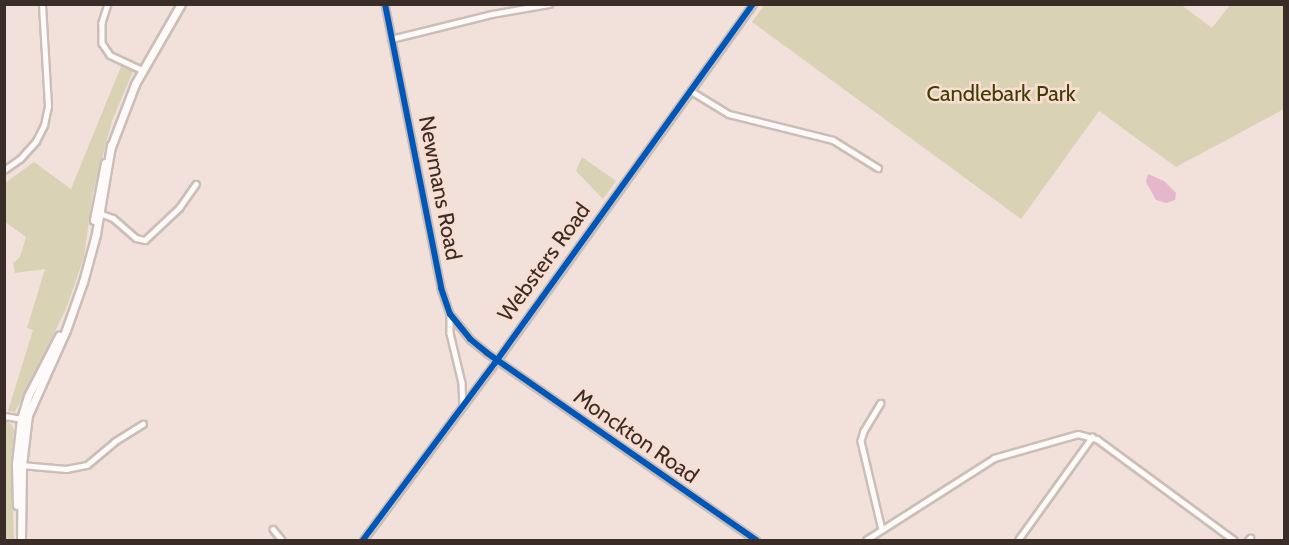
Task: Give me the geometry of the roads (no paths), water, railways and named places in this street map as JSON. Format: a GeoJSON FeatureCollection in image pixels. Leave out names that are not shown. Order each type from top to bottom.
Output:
{"type":"FeatureCollection","features":[{"type":"Feature","properties":{"kind":"main road"},"geometry":{"type":"LineString","coordinates":[[22,539],[19,465],[24,420],[36,378],[72,313],[90,254],[102,170],[126,103],[142,70],[181,4]]}},
{"type":"Feature","properties":{"kind":"street"},"geometry":{"type":"LineString","coordinates":[[4,170],[20,159],[36,141],[44,125],[48,106],[42,4]]}},
{"type":"Feature","properties":{"kind":"street"},"geometry":{"type":"LineString","coordinates":[[108,4],[102,23],[102,43],[110,55],[142,70]]}},
{"type":"Feature","properties":{"kind":"street","name":"Newmans Road"},"geometry":{"type":"LineString","coordinates":[[385,4],[441,288],[450,314],[450,333],[463,390],[463,406]]}},
{"type":"Feature","properties":{"kind":"street"},"geometry":{"type":"LineString","coordinates":[[391,39],[492,14],[549,4]]}},
{"type":"Feature","properties":{"kind":"street","name":"Websters Road"},"geometry":{"type":"LineString","coordinates":[[363,540],[463,406],[753,4]]}},
{"type":"Feature","properties":{"kind":"street"},"geometry":{"type":"LineString","coordinates":[[691,91],[729,114],[832,140],[878,168]]}},
{"type":"Feature","properties":{"kind":"street"},"geometry":{"type":"LineString","coordinates":[[97,212],[117,220],[136,238],[146,240],[179,208],[196,184]]}},
{"type":"Feature","properties":{"kind":"street","name":"Newmans Road"},"geometry":{"type":"LineString","coordinates":[[450,314],[470,339],[496,360]]}},
{"type":"Feature","properties":{"kind":"street","name":"Monckton Road"},"geometry":{"type":"LineString","coordinates":[[496,360],[756,540]]}},
{"type":"Feature","properties":{"kind":"street"},"geometry":{"type":"LineString","coordinates":[[463,390],[474,390]]}},
{"type":"Feature","properties":{"kind":"street"},"geometry":{"type":"LineString","coordinates":[[881,403],[864,431],[861,441],[882,530]]}},
{"type":"Feature","properties":{"kind":"street"},"geometry":{"type":"LineString","coordinates":[[4,416],[24,420]]}},
{"type":"Feature","properties":{"kind":"street"},"geometry":{"type":"LineString","coordinates":[[19,465],[66,469],[87,465],[114,442],[143,423]]}},
{"type":"Feature","properties":{"kind":"street"},"geometry":{"type":"LineString","coordinates":[[866,540],[1006,452],[1078,435],[1092,437],[1234,540]]}},
{"type":"Feature","properties":{"kind":"street"},"geometry":{"type":"LineString","coordinates":[[1018,540],[1092,437]]}},
{"type":"Feature","properties":{"kind":"street"},"geometry":{"type":"LineString","coordinates":[[273,529],[282,540]]}},
{"type":"Feature","properties":{"kind":"park label","name":"Candlebark Park"},"geometry":{"type":"Point","coordinates":[1001,94]}}]}
